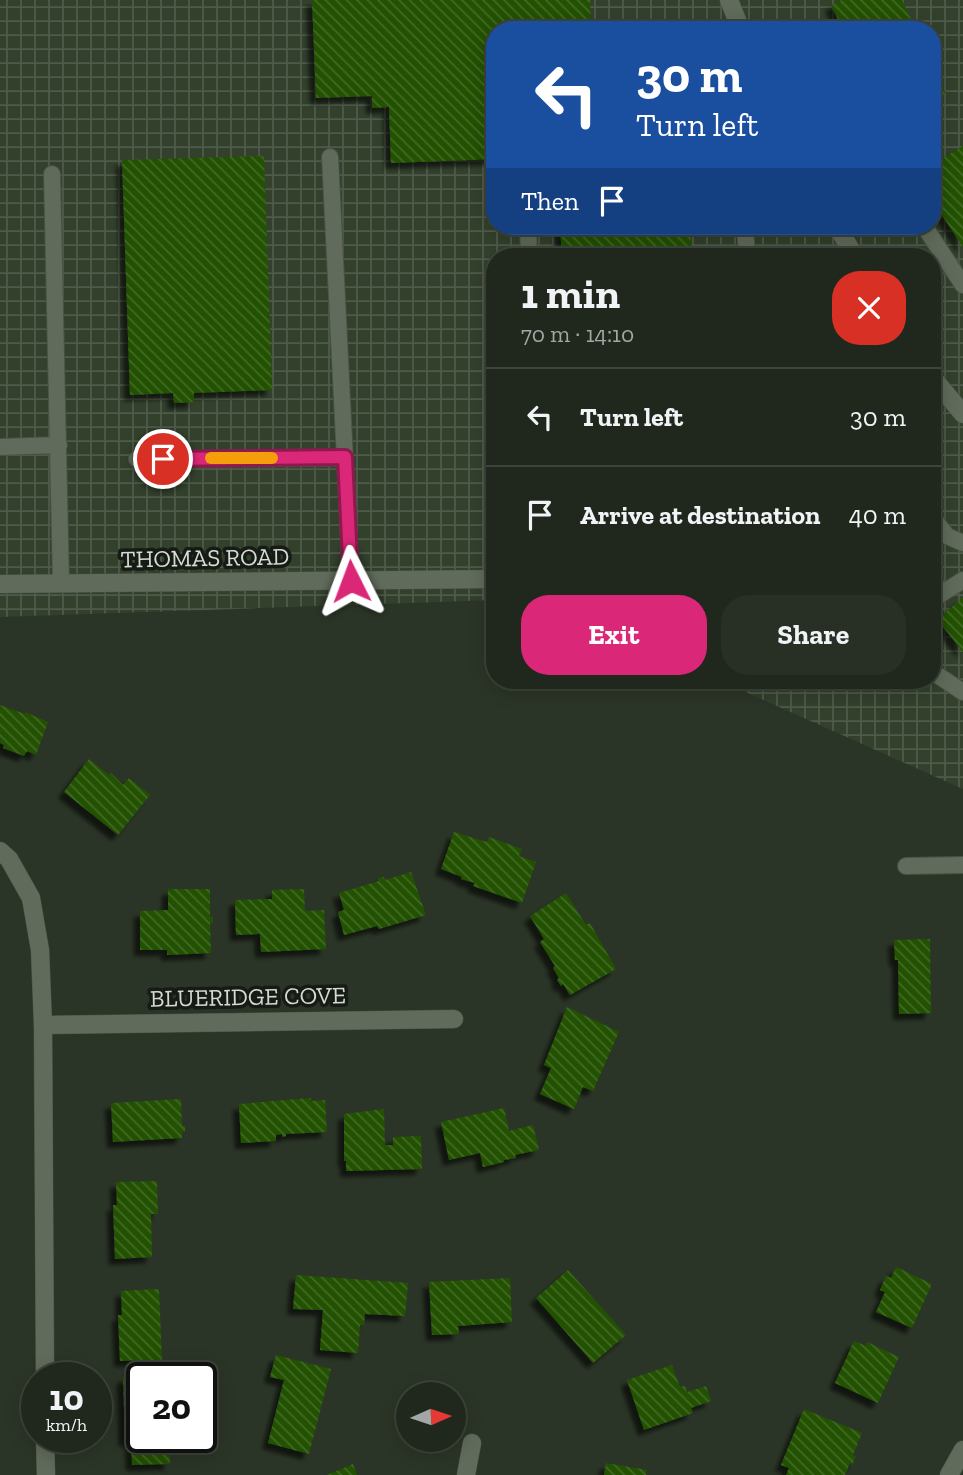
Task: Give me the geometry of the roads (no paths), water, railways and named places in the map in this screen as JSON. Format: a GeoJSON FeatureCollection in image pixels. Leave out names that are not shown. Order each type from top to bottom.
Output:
{"type":"FeatureCollection","features":[{"type":"Feature","properties":{"kind":"street"},"geometry":{"type":"LineString","coordinates":[[729,0],[737,21]]}},
{"type":"Feature","properties":{"kind":"street"},"geometry":{"type":"LineString","coordinates":[[941,388],[963,414]]}},
{"type":"Feature","properties":{"kind":"street","name":"THOMAS ROAD"},"geometry":{"type":"LineString","coordinates":[[0,584],[486,579]]}},
{"type":"Feature","properties":{"kind":"street"},"geometry":{"type":"LineString","coordinates":[[0,851],[9,859],[32,898],[40,950],[43,1025],[45,1362]]}},
{"type":"Feature","properties":{"kind":"street","name":"BLUERIDGE COVE"},"geometry":{"type":"LineString","coordinates":[[43,1025],[454,1019]]}},
{"type":"Feature","properties":{"kind":"street"},"geometry":{"type":"LineString","coordinates":[[466,1475],[472,1443]]}},
{"type":"Feature","properties":{"kind":"street"},"geometry":{"type":"LineString","coordinates":[[948,1475],[963,1451]]}},
{"type":"Feature","properties":{"kind":"street"},"geometry":{"type":"LineString","coordinates":[[45,1453],[46,1475]]}},
{"type":"Feature","properties":{"kind":"lane"},"geometry":{"type":"LineString","coordinates":[[330,157],[351,581]]}},
{"type":"Feature","properties":{"kind":"lane"},"geometry":{"type":"LineString","coordinates":[[52,174],[61,584]]}},
{"type":"Feature","properties":{"kind":"lane"},"geometry":{"type":"LineString","coordinates":[[941,251],[963,285]]}},
{"type":"Feature","properties":{"kind":"lane"},"geometry":{"type":"LineString","coordinates":[[0,447],[59,445]]}},
{"type":"Feature","properties":{"kind":"lane"},"geometry":{"type":"LineString","coordinates":[[137,459],[345,457]]}},
{"type":"Feature","properties":{"kind":"lane"},"geometry":{"type":"LineString","coordinates":[[941,528],[947,536],[963,543]]}},
{"type":"Feature","properties":{"kind":"lane"},"geometry":{"type":"LineString","coordinates":[[941,594],[963,580]]}},
{"type":"Feature","properties":{"kind":"lane"},"geometry":{"type":"LineString","coordinates":[[941,677],[963,692]]}},
{"type":"Feature","properties":{"kind":"lane"},"geometry":{"type":"LineString","coordinates":[[906,866],[963,865]]}}]}
